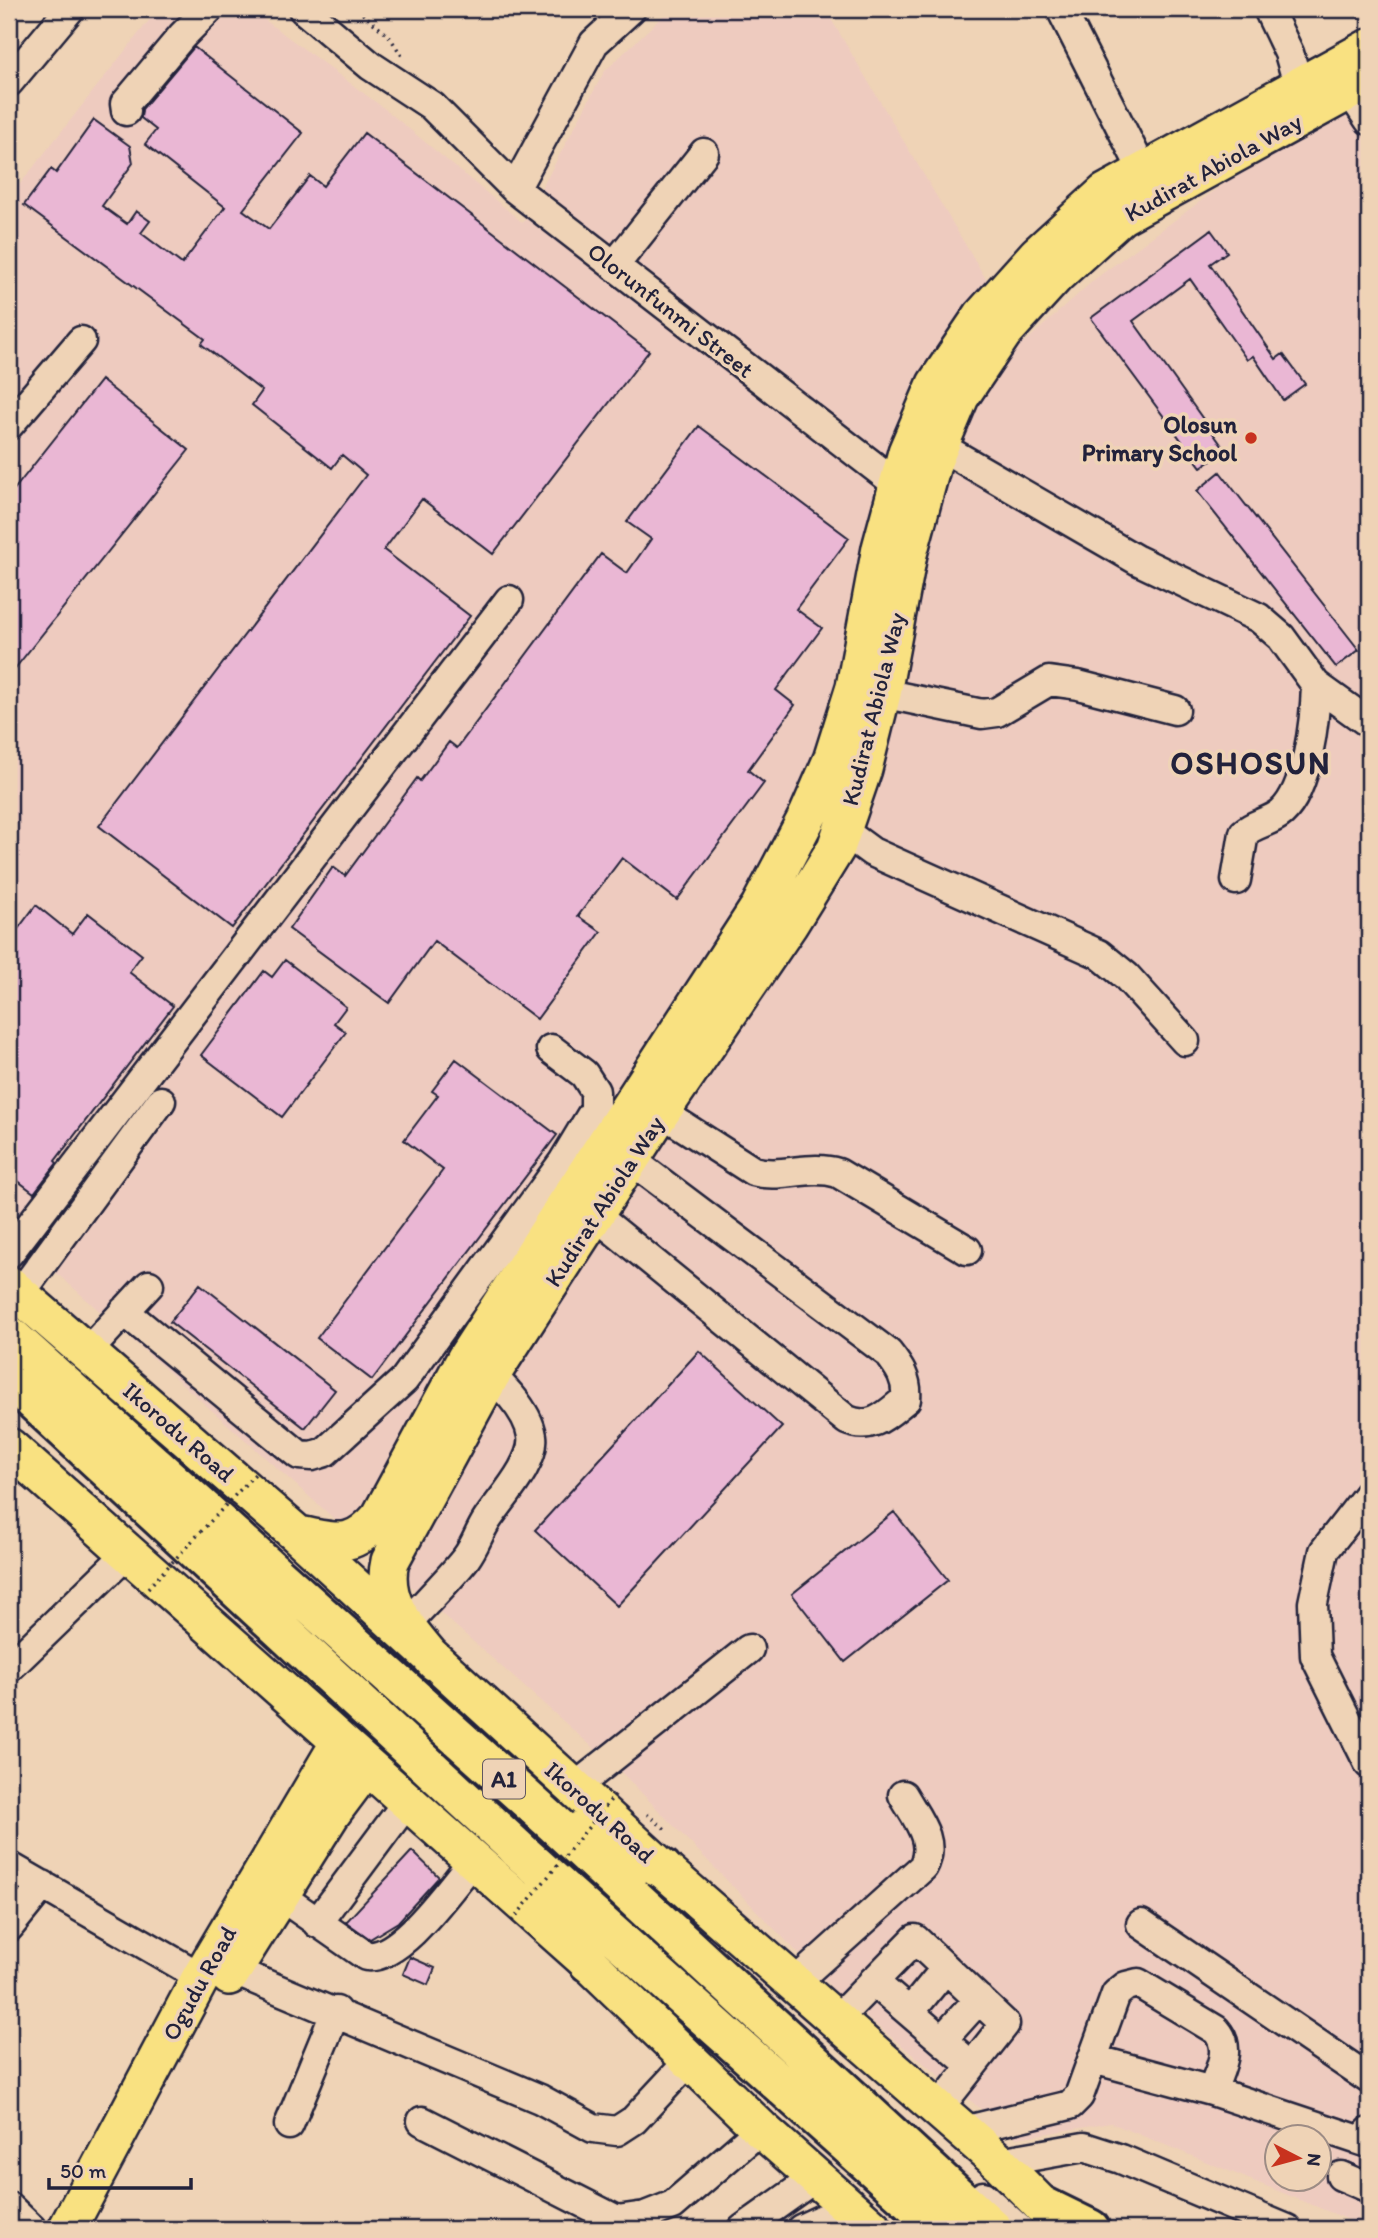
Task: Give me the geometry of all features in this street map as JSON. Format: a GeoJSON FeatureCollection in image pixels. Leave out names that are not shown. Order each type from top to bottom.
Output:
{"type":"FeatureCollection","features":[{"type":"Feature","properties":{"kind":"highway","name":"Ikorodu Road"},"geometry":{"type":"LineString","coordinates":[[9,1335],[551,1821],[993,2229]]}},
{"type":"Feature","properties":{"kind":"highway","name":"A1"},"geometry":{"type":"LineString","coordinates":[[9,1378],[523,1854],[942,2229]]}},
{"type":"Feature","properties":{"kind":"highway"},"geometry":{"type":"LineString","coordinates":[[551,1821],[662,1868]]}},
{"type":"Feature","properties":{"kind":"highway"},"geometry":{"type":"LineString","coordinates":[[523,1854],[588,1962]]}},
{"type":"Feature","properties":{"kind":"highway"},"geometry":{"type":"LineString","coordinates":[[1042,2221],[1090,2229]]}},
{"type":"Feature","properties":{"kind":"main road","name":"Kudirat Abiola Way"},"geometry":{"type":"LineString","coordinates":[[298,1535],[339,1543],[351,1541],[365,1534],[380,1517],[478,1366],[760,906],[808,815],[832,760],[855,687],[881,548],[938,445],[960,397],[1003,333],[1056,275],[1121,216],[1356,89],[1369,48]]}},
{"type":"Feature","properties":{"kind":"main road","name":"Kudirat Abiola Way"},"geometry":{"type":"LineString","coordinates":[[435,1662],[405,1625],[389,1598],[385,1579],[390,1560],[478,1366],[595,1215],[661,1112],[789,924],[836,848],[863,769],[882,693],[908,554],[911,491],[907,452],[936,384],[982,316],[1037,255],[1105,193],[1298,87],[1356,89]]}},
{"type":"Feature","properties":{"kind":"main road","name":"Ikorodu Road"},"geometry":{"type":"LineString","coordinates":[[12,1298],[87,1352],[298,1535],[662,1868],[999,2162],[1042,2221]]}},
{"type":"Feature","properties":{"kind":"main road"},"geometry":{"type":"LineString","coordinates":[[9,1447],[588,1962],[761,2129],[862,2218]]}},
{"type":"Feature","properties":{"kind":"main road","name":"Ogudu Road"},"geometry":{"type":"LineString","coordinates":[[67,2229],[268,1888],[340,1742]]}},
{"type":"Feature","properties":{"kind":"main road","name":"Ogudu Road"},"geometry":{"type":"LineString","coordinates":[[268,1888],[331,1814],[367,1766]]}},
{"type":"Feature","properties":{"kind":"main road","name":"Ogudu Road"},"geometry":{"type":"LineString","coordinates":[[93,2229],[216,1974]]}},
{"type":"Feature","properties":{"kind":"street"},"geometry":{"type":"LineString","coordinates":[[9,82],[70,9]]}},
{"type":"Feature","properties":{"kind":"street"},"geometry":{"type":"LineString","coordinates":[[126,111],[125,104],[209,9]]}},
{"type":"Feature","properties":{"kind":"street","name":"Olorunfunmi Street"},"geometry":{"type":"LineString","coordinates":[[303,9],[371,66],[432,106],[515,189],[911,491]]}},
{"type":"Feature","properties":{"kind":"street"},"geometry":{"type":"LineString","coordinates":[[515,189],[594,43],[631,9]]}},
{"type":"Feature","properties":{"kind":"street"},"geometry":{"type":"LineString","coordinates":[[1061,9],[1144,173]]}},
{"type":"Feature","properties":{"kind":"street"},"geometry":{"type":"LineString","coordinates":[[1268,9],[1289,53],[1298,87]]}},
{"type":"Feature","properties":{"kind":"street"},"geometry":{"type":"LineString","coordinates":[[614,265],[704,153]]}},
{"type":"Feature","properties":{"kind":"street"},"geometry":{"type":"LineString","coordinates":[[9,425],[81,341]]}},
{"type":"Feature","properties":{"kind":"street"},"geometry":{"type":"LineString","coordinates":[[938,445],[1137,560],[1259,618],[1281,637],[1316,685],[1369,723]]}},
{"type":"Feature","properties":{"kind":"street"},"geometry":{"type":"LineString","coordinates":[[9,1253],[509,600]]}},
{"type":"Feature","properties":{"kind":"street"},"geometry":{"type":"LineString","coordinates":[[882,693],[982,714],[997,712],[1049,681],[1078,685],[1175,710]]}},
{"type":"Feature","properties":{"kind":"street"},"geometry":{"type":"LineString","coordinates":[[1236,880],[1244,833],[1280,814],[1296,790],[1309,742],[1316,685]]}},
{"type":"Feature","properties":{"kind":"street"},"geometry":{"type":"LineString","coordinates":[[842,830],[872,852],[1099,954],[1126,976],[1185,1041]]}},
{"type":"Feature","properties":{"kind":"street"},"geometry":{"type":"LineString","coordinates":[[124,1311],[299,1455],[312,1456],[324,1452],[404,1380],[563,1162],[595,1109],[595,1091],[584,1074],[551,1049]]}},
{"type":"Feature","properties":{"kind":"street"},"geometry":{"type":"LineString","coordinates":[[161,1101],[12,1298],[603,1843],[664,1904],[1042,2221]]}},
{"type":"Feature","properties":{"kind":"street"},"geometry":{"type":"LineString","coordinates":[[661,1112],[753,1171],[767,1175],[815,1169],[838,1173],[967,1250]]}},
{"type":"Feature","properties":{"kind":"street"},"geometry":{"type":"LineString","coordinates":[[595,1215],[847,1420],[858,1425],[875,1424],[906,1399],[908,1387],[901,1370],[888,1353],[631,1160]]}},
{"type":"Feature","properties":{"kind":"street"},"geometry":{"type":"LineString","coordinates":[[87,1352],[149,1285]]}},
{"type":"Feature","properties":{"kind":"street"},"geometry":{"type":"LineString","coordinates":[[405,1625],[468,1556],[486,1520],[508,1494],[532,1445],[532,1435],[526,1419],[478,1366]]}},
{"type":"Feature","properties":{"kind":"street"},"geometry":{"type":"LineString","coordinates":[[9,1402],[303,1664],[546,1893],[914,2229]]}},
{"type":"Feature","properties":{"kind":"street"},"geometry":{"type":"LineString","coordinates":[[1369,1493],[1324,1551],[1312,1603],[1315,1656],[1369,1764]]}},
{"type":"Feature","properties":{"kind":"street"},"geometry":{"type":"LineString","coordinates":[[9,1668],[128,1553]]}},
{"type":"Feature","properties":{"kind":"street"},"geometry":{"type":"LineString","coordinates":[[574,1788],[750,1649]]}},
{"type":"Feature","properties":{"kind":"street"},"geometry":{"type":"LineString","coordinates":[[794,1983],[923,1867],[930,1854],[930,1844],[903,1795]]}},
{"type":"Feature","properties":{"kind":"street"},"geometry":{"type":"LineString","coordinates":[[317,1923],[407,1802]]}},
{"type":"Feature","properties":{"kind":"street"},"geometry":{"type":"LineString","coordinates":[[268,1888],[366,1956],[380,1956],[403,1941],[473,1861]]}},
{"type":"Feature","properties":{"kind":"street"},"geometry":{"type":"LineString","coordinates":[[9,1866],[216,1974],[336,2011],[540,2099],[593,2128],[617,2131],[634,2120],[690,2060]]}},
{"type":"Feature","properties":{"kind":"street"},"geometry":{"type":"LineString","coordinates":[[9,1927],[43,1885]]}},
{"type":"Feature","properties":{"kind":"street"},"geometry":{"type":"LineString","coordinates":[[1141,1924],[1369,2079]]}},
{"type":"Feature","properties":{"kind":"street"},"geometry":{"type":"LineString","coordinates":[[836,2020],[915,1939],[1005,2024],[972,2066],[950,2120],[1070,2105],[1079,2096],[1116,1994],[1126,1986],[1138,1983],[1216,2030],[1224,2038],[1226,2051],[1212,2091]]}},
{"type":"Feature","properties":{"kind":"street"},"geometry":{"type":"LineString","coordinates":[[909,2012],[946,1968]]}},
{"type":"Feature","properties":{"kind":"street"},"geometry":{"type":"LineString","coordinates":[[873,1982],[972,2066]]}},
{"type":"Feature","properties":{"kind":"street"},"geometry":{"type":"LineString","coordinates":[[942,2040],[979,1999]]}},
{"type":"Feature","properties":{"kind":"street"},"geometry":{"type":"LineString","coordinates":[[289,2125],[336,2011]]}},
{"type":"Feature","properties":{"kind":"street"},"geometry":{"type":"LineString","coordinates":[[1093,2059],[1212,2091],[1365,2142],[1369,2132]]}},
{"type":"Feature","properties":{"kind":"street"},"geometry":{"type":"LineString","coordinates":[[422,2121],[617,2220],[645,2216],[673,2205],[761,2129]]}},
{"type":"Feature","properties":{"kind":"street"},"geometry":{"type":"LineString","coordinates":[[999,2162],[1084,2147],[1121,2159],[1287,2229]]}},
{"type":"Feature","properties":{"kind":"street"},"geometry":{"type":"LineString","coordinates":[[1341,2176],[1369,2188]]}},
{"type":"Feature","properties":{"kind":"street"},"geometry":{"type":"LineString","coordinates":[[743,2229],[816,2177]]}},
{"type":"Feature","properties":{"kind":"street"},"geometry":{"type":"LineString","coordinates":[[9,2207],[32,2229]]}},
{"type":"Feature","properties":{"kind":"street"},"geometry":{"type":"LineString","coordinates":[[801,2229],[862,2218]]}},
{"type":"Feature","properties":{"kind":"path"},"geometry":{"type":"LineString","coordinates":[[148,1588],[255,1474]]}},
{"type":"Feature","properties":{"kind":"path"},"geometry":{"type":"LineString","coordinates":[[512,1921],[618,1791]]}},
{"type":"Feature","properties":{"kind":"shaded area"},"geometry":{"type":"Polygon","coordinates":[[[158,9],[250,9],[385,109],[523,223],[604,72],[670,9],[825,9],[1024,343],[1095,279],[1225,183],[1369,97],[1369,2228],[1281,2192],[1332,2192],[1332,2122],[1262,2122],[1262,2184],[1111,2123],[1017,2138],[840,1996],[624,1775],[9,1231],[9,198],[158,9]]]}},
{"type":"Feature","properties":{"kind":"building"},"geometry":{"type":"Polygon","coordinates":[[[194,47],[303,133],[243,210],[269,229],[310,176],[323,186],[364,133],[649,351],[493,554],[422,499],[384,550],[470,616],[232,928],[99,826],[366,475],[342,455],[332,468],[252,405],[262,391],[201,344],[205,339],[24,205],[51,169],[56,173],[94,120],[130,146],[133,163],[102,206],[127,224],[136,211],[150,221],[141,233],[182,264],[225,207],[145,144],[156,130],[141,118],[142,109],[194,47]]]}},
{"type":"Feature","properties":{"kind":"building"},"geometry":{"type":"Polygon","coordinates":[[[1211,230],[1227,252],[1210,264],[1276,359],[1283,354],[1305,384],[1283,400],[1253,356],[1247,360],[1190,279],[1133,321],[1225,450],[1201,467],[1091,318],[1211,230]]]}},
{"type":"Feature","properties":{"kind":"building"},"geometry":{"type":"Polygon","coordinates":[[[101,380],[189,450],[9,676],[9,496],[101,380]]]}},
{"type":"Feature","properties":{"kind":"building"},"geometry":{"type":"Polygon","coordinates":[[[699,426],[849,538],[796,609],[822,628],[776,690],[795,705],[748,770],[764,783],[677,900],[622,858],[578,916],[601,932],[537,1019],[434,941],[389,1003],[289,929],[333,867],[345,876],[417,778],[420,781],[449,742],[457,748],[601,554],[627,573],[651,539],[627,522],[699,426]]]}},
{"type":"Feature","properties":{"kind":"building"},"geometry":{"type":"Polygon","coordinates":[[[1220,472],[1359,650],[1336,667],[1197,491],[1220,472]]]}},
{"type":"Feature","properties":{"kind":"building"},"geometry":{"type":"Polygon","coordinates":[[[36,905],[72,934],[88,913],[142,955],[129,972],[173,1006],[55,1161],[57,1163],[34,1193],[9,1174],[9,941],[36,905]]]}},
{"type":"Feature","properties":{"kind":"building"},"geometry":{"type":"Polygon","coordinates":[[[285,960],[346,1007],[334,1023],[346,1032],[282,1117],[201,1055],[264,971],[272,977],[285,960]]]}},
{"type":"Feature","properties":{"kind":"building"},"geometry":{"type":"Polygon","coordinates":[[[456,1059],[557,1135],[372,1380],[317,1338],[443,1170],[404,1140],[438,1095],[432,1091],[456,1059]]]}},
{"type":"Feature","properties":{"kind":"building"},"geometry":{"type":"Polygon","coordinates":[[[200,1284],[335,1390],[305,1428],[170,1322],[200,1284]]]}},
{"type":"Feature","properties":{"kind":"building"},"geometry":{"type":"Polygon","coordinates":[[[699,1351],[782,1427],[617,1606],[535,1530],[699,1351]]]}},
{"type":"Feature","properties":{"kind":"building"},"geometry":{"type":"Polygon","coordinates":[[[894,1512],[948,1580],[845,1662],[792,1594],[894,1512]]]}},
{"type":"Feature","properties":{"kind":"building"},"geometry":{"type":"Polygon","coordinates":[[[412,1851],[439,1877],[398,1922],[370,1939],[346,1922],[412,1851]]]}},
{"type":"Feature","properties":{"kind":"building"},"geometry":{"type":"Polygon","coordinates":[[[410,1957],[435,1968],[428,1985],[403,1974],[410,1957]]]}},
{"type":"Feature","properties":{"kind":"place","name":"Olosun Primary School"},"geometry":{"type":"Point","coordinates":[1251,438]}},
{"type":"Feature","properties":{"kind":"district","name":"OSHOSUN"},"geometry":{"type":"Point","coordinates":[1251,763]}}]}
